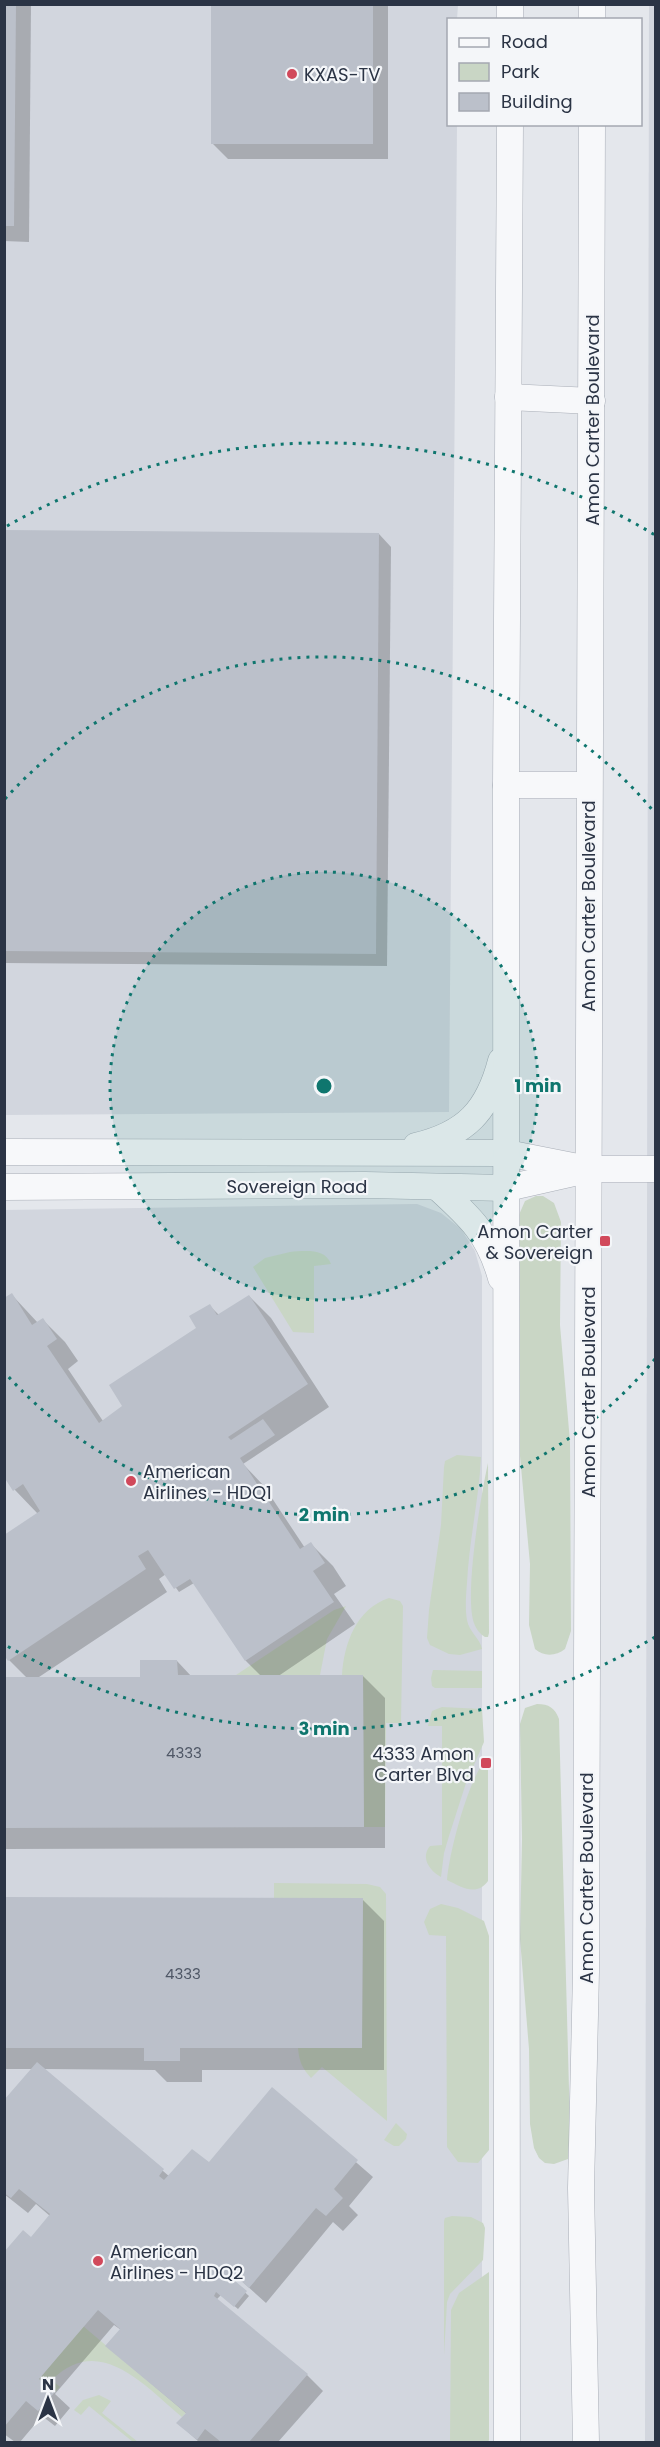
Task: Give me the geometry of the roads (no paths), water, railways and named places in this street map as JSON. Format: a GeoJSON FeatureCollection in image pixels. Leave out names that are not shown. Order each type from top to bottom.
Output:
{"type":"FeatureCollection","features":[{"type":"Feature","properties":{"kind":"street"},"geometry":{"type":"LineString","coordinates":[[507,2442],[506,785],[510,126]]}},
{"type":"Feature","properties":{"kind":"street","name":"Amon Carter Boulevard"},"geometry":{"type":"LineString","coordinates":[[586,2442],[581,2188],[586,1972],[588,785],[592,126]]}},
{"type":"Feature","properties":{"kind":"street"},"geometry":{"type":"LineString","coordinates":[[508,398],[592,401]]}},
{"type":"Feature","properties":{"kind":"street"},"geometry":{"type":"LineString","coordinates":[[506,785],[588,785]]}},
{"type":"Feature","properties":{"kind":"street"},"geometry":{"type":"LineString","coordinates":[[348,1152],[414,1147],[442,1140],[467,1124],[483,1105],[496,1079],[507,1038]]}},
{"type":"Feature","properties":{"kind":"street","name":"Sovereign Road"},"geometry":{"type":"LineString","coordinates":[[4,1152],[507,1153],[588,1169],[656,1169]]}},
{"type":"Feature","properties":{"kind":"street","name":"Sovereign Road"},"geometry":{"type":"LineString","coordinates":[[4,1187],[365,1185],[507,1188],[588,1169]]}},
{"type":"Feature","properties":{"kind":"street"},"geometry":{"type":"LineString","coordinates":[[437,1187],[483,1233],[496,1260],[507,1300]]}},
{"type":"Feature","properties":{"kind":"place","name":"KXAS-TV"},"geometry":{"type":"Point","coordinates":[292,74]}},
{"type":"Feature","properties":{"kind":"place","name":"Amon Carter & Sovereign"},"geometry":{"type":"Point","coordinates":[605,1241]}},
{"type":"Feature","properties":{"kind":"place","name":"American Airlines - HDQ1"},"geometry":{"type":"Point","coordinates":[131,1481]}},
{"type":"Feature","properties":{"kind":"place","name":"4333 Amon Carter Blvd"},"geometry":{"type":"Point","coordinates":[486,1763]}},
{"type":"Feature","properties":{"kind":"place","name":"American Airlines - HDQ2"},"geometry":{"type":"Point","coordinates":[98,2261]}}]}
